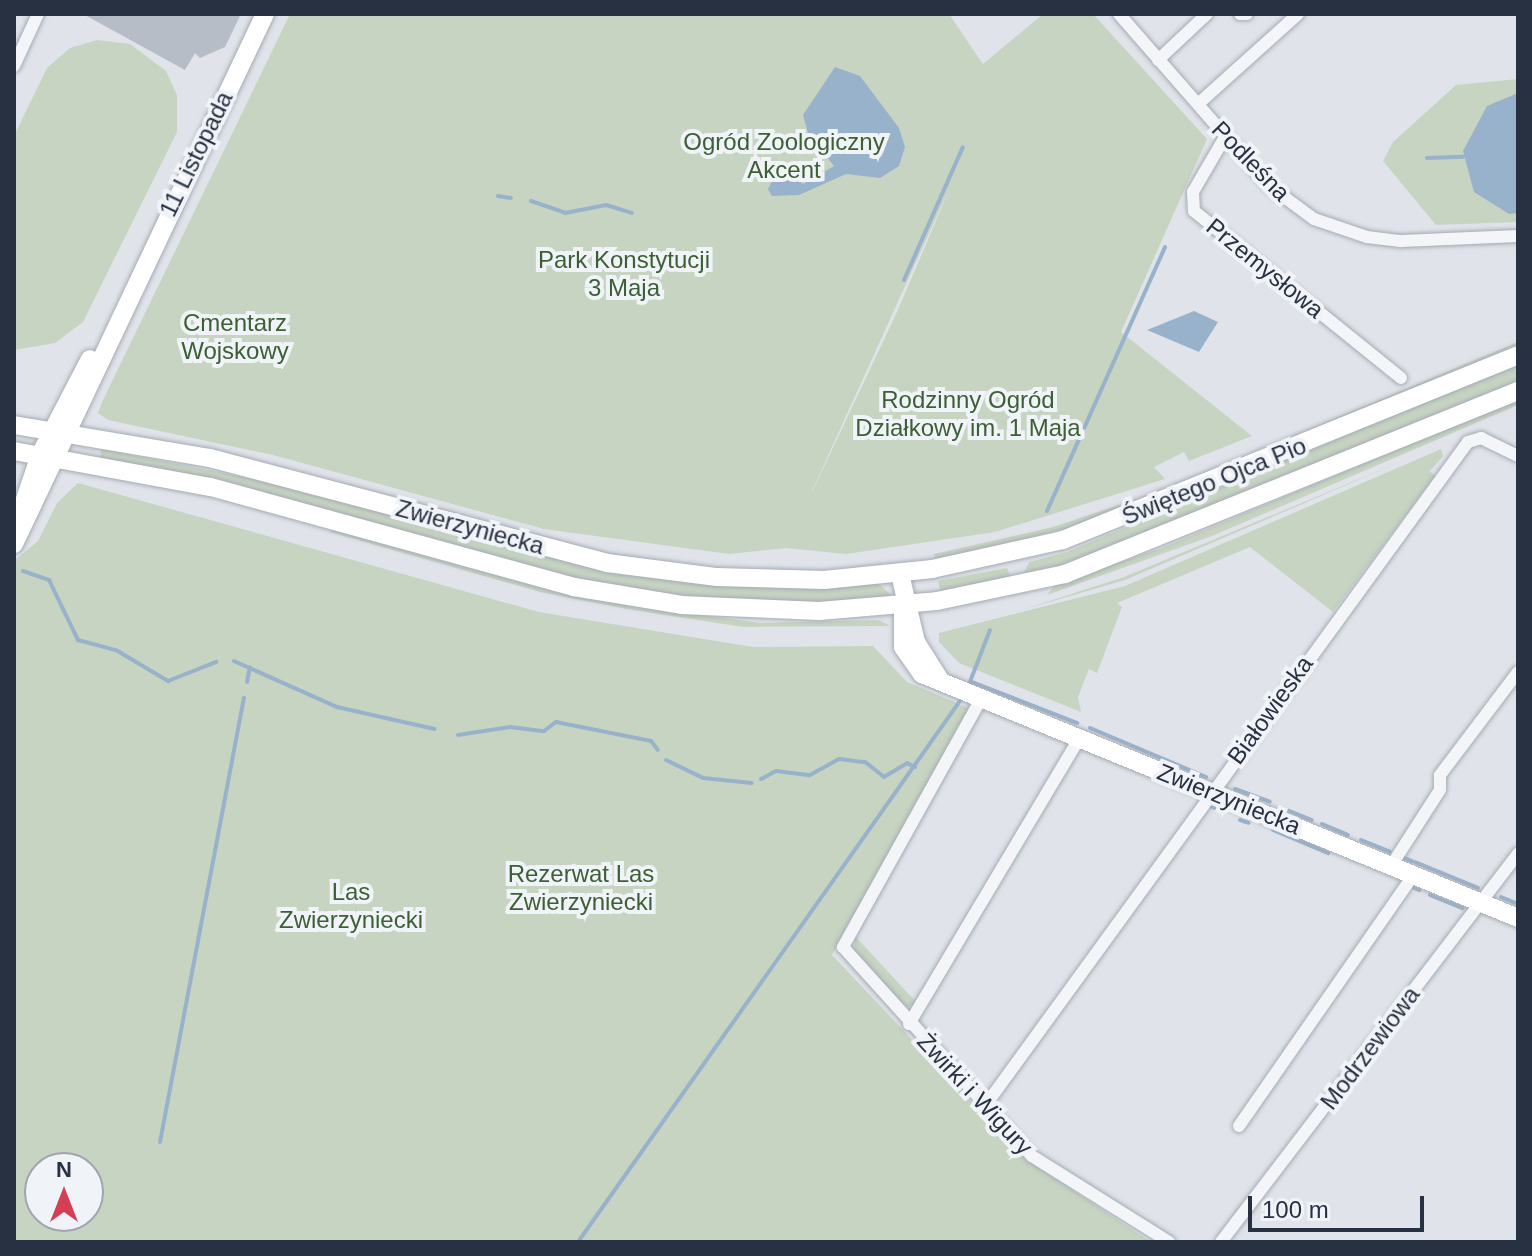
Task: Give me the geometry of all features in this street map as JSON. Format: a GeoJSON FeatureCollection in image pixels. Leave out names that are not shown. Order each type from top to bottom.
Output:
{"type":"FeatureCollection","features":[{"type":"Feature","properties":{"kind":"main road","name":"11 Listopada"},"geometry":{"type":"LineString","coordinates":[[14,544],[61,432],[265,14]]}},
{"type":"Feature","properties":{"kind":"main road","name":"Świętego Ojca Pio"},"geometry":{"type":"LineString","coordinates":[[900,574],[1023,551],[1125,519],[1518,355]]}},
{"type":"Feature","properties":{"kind":"main road","name":"Świętego Ojca Pio"},"geometry":{"type":"LineString","coordinates":[[903,605],[1027,583],[1118,557],[1518,391]]}},
{"type":"Feature","properties":{"kind":"main road","name":"Zwierzyniecka"},"geometry":{"type":"LineString","coordinates":[[14,425],[224,461],[607,563],[761,580],[900,574],[903,605],[899,629],[907,657],[922,674],[1518,918]]}},
{"type":"Feature","properties":{"kind":"main road","name":"Zwierzyniecka"},"geometry":{"type":"LineString","coordinates":[[14,453],[211,487],[625,597],[771,611],[903,605]]}},
{"type":"Feature","properties":{"kind":"main road"},"geometry":{"type":"LineString","coordinates":[[14,453],[31,479]]}},
{"type":"Feature","properties":{"kind":"main road","name":"11 Listopada"},"geometry":{"type":"LineString","coordinates":[[14,527],[31,479],[50,457]]}},
{"type":"Feature","properties":{"kind":"main road"},"geometry":{"type":"LineString","coordinates":[[1023,551],[1016,569],[1027,583]]}},
{"type":"Feature","properties":{"kind":"street"},"geometry":{"type":"LineString","coordinates":[[14,66],[38,14]]}},
{"type":"Feature","properties":{"kind":"street","name":"Podleśna"},"geometry":{"type":"LineString","coordinates":[[1119,14],[1268,185],[1337,228],[1401,241],[1518,236]]}},
{"type":"Feature","properties":{"kind":"street"},"geometry":{"type":"LineString","coordinates":[[1158,60],[1207,14]]}},
{"type":"Feature","properties":{"kind":"street"},"geometry":{"type":"LineString","coordinates":[[1240,14],[1247,14]]}},
{"type":"Feature","properties":{"kind":"street"},"geometry":{"type":"LineString","coordinates":[[1198,104],[1298,14]]}},
{"type":"Feature","properties":{"kind":"street","name":"Przemysłowa"},"geometry":{"type":"LineString","coordinates":[[1225,137],[1193,192],[1194,211],[1401,378]]}},
{"type":"Feature","properties":{"kind":"street","name":"Białowieska"},"geometry":{"type":"LineString","coordinates":[[985,1106],[1210,792],[1478,437],[1518,456]]}},
{"type":"Feature","properties":{"kind":"street"},"geometry":{"type":"LineString","coordinates":[[1391,866],[1440,790],[1440,775],[1518,672]]}},
{"type":"Feature","properties":{"kind":"street","name":"Żwirki i Wigury"},"geometry":{"type":"LineString","coordinates":[[972,695],[843,947],[909,1024],[1032,1156],[1169,1242]]}},
{"type":"Feature","properties":{"kind":"street"},"geometry":{"type":"LineString","coordinates":[[909,1024],[1079,739]]}},
{"type":"Feature","properties":{"kind":"street","name":"Modrzewiowa"},"geometry":{"type":"LineString","coordinates":[[1221,1242],[1518,854]]}},
{"type":"Feature","properties":{"kind":"street"},"geometry":{"type":"LineString","coordinates":[[1239,1126],[1414,874]]}},
{"type":"Feature","properties":{"kind":"green space","name":"Park Konstytucji 3 Maja"},"geometry":{"type":"Polygon","coordinates":[[[290,14],[949,14],[983,64],[1043,14],[1093,14],[1207,139],[1121,332],[1252,436],[1189,461],[1184,452],[1154,467],[1165,479],[995,532],[846,554],[786,548],[729,554],[544,529],[273,455],[108,420],[98,413],[290,14]],[[952,183],[812,492],[897,312],[952,183]]]}},
{"type":"Feature","properties":{"kind":"green space"},"geometry":{"type":"Polygon","coordinates":[[[97,40],[130,44],[166,71],[177,95],[177,132],[83,322],[55,343],[14,350],[14,136],[47,68],[70,48],[97,40]]]}},
{"type":"Feature","properties":{"kind":"green space"},"geometry":{"type":"Polygon","coordinates":[[[1518,79],[1518,222],[1436,225],[1383,161],[1393,142],[1456,85],[1518,79]]]}},
{"type":"Feature","properties":{"kind":"green space"},"geometry":{"type":"Polygon","coordinates":[[[1518,342],[1518,347],[1101,520],[935,561],[934,554],[1053,527],[1167,489],[1518,342]]]}},
{"type":"Feature","properties":{"kind":"green space"},"geometry":{"type":"Polygon","coordinates":[[[1518,363],[1518,384],[1099,557],[1024,573],[1029,562],[1067,552],[1518,363]]]}},
{"type":"Feature","properties":{"kind":"green space"},"geometry":{"type":"Polygon","coordinates":[[[1518,399],[1518,405],[1212,536],[1047,595],[1056,584],[1162,548],[1518,399]]]}},
{"type":"Feature","properties":{"kind":"green space"},"geometry":{"type":"Polygon","coordinates":[[[101,449],[264,481],[559,558],[877,582],[892,596],[854,603],[721,603],[580,581],[100,458],[101,449]]]}},
{"type":"Feature","properties":{"kind":"green space"},"geometry":{"type":"Polygon","coordinates":[[[1441,449],[1443,456],[1430,471],[1435,476],[1333,612],[1250,547],[1117,603],[1122,607],[1097,673],[1089,669],[1078,697],[1081,712],[959,663],[939,642],[939,633],[1125,586],[1441,449]]]}},
{"type":"Feature","properties":{"kind":"green space"},"geometry":{"type":"Polygon","coordinates":[[[1400,462],[1125,580],[1022,610],[1124,577],[1400,462]]]}},
{"type":"Feature","properties":{"kind":"green space","name":"Las Zwierzyniecki"},"geometry":{"type":"Polygon","coordinates":[[[78,483],[539,612],[753,647],[873,646],[907,682],[971,709],[832,955],[1024,1158],[1151,1242],[14,1242],[14,561],[38,541],[57,503],[78,483]]]}},
{"type":"Feature","properties":{"kind":"green space"},"geometry":{"type":"Polygon","coordinates":[[[332,528],[647,608],[761,623],[879,620],[890,626],[743,627],[627,609],[540,592],[330,532],[332,528]]]}},
{"type":"Feature","properties":{"kind":"green space"},"geometry":{"type":"Polygon","coordinates":[[[1007,568],[1012,579],[941,594],[938,581],[1007,568]]]}},
{"type":"Feature","properties":{"kind":"green space"},"geometry":{"type":"Polygon","coordinates":[[[855,936],[916,1002],[912,1006],[905,1007],[854,950],[855,936]]]}},
{"type":"Feature","properties":{"kind":"water"},"geometry":{"type":"Polygon","coordinates":[[[835,67],[860,76],[899,128],[905,147],[899,166],[880,178],[846,174],[799,195],[772,196],[768,189],[776,173],[787,172],[803,184],[834,166],[808,133],[803,115],[835,67]]]}},
{"type":"Feature","properties":{"kind":"water"},"geometry":{"type":"Polygon","coordinates":[[[1518,93],[1518,213],[1509,214],[1474,192],[1463,151],[1487,106],[1518,93]]]}},
{"type":"Feature","properties":{"kind":"water"},"geometry":{"type":"Polygon","coordinates":[[[1194,311],[1218,322],[1199,352],[1147,330],[1194,311]]]}},
{"type":"Feature","properties":{"kind":"building"},"geometry":{"type":"Polygon","coordinates":[[[83,14],[241,14],[225,47],[200,58],[195,53],[185,70],[83,14]]]}},
{"type":"Feature","properties":{"kind":"waterway"},"geometry":{"type":"LineString","coordinates":[[904,280],[963,147]]}},
{"type":"Feature","properties":{"kind":"waterway"},"geometry":{"type":"LineString","coordinates":[[1427,158],[1463,157]]}},
{"type":"Feature","properties":{"kind":"waterway"},"geometry":{"type":"LineString","coordinates":[[498,196],[511,198]]}},
{"type":"Feature","properties":{"kind":"waterway"},"geometry":{"type":"LineString","coordinates":[[531,201],[565,213],[606,205],[632,213]]}},
{"type":"Feature","properties":{"kind":"waterway"},"geometry":{"type":"LineString","coordinates":[[1047,511],[1165,247]]}},
{"type":"Feature","properties":{"kind":"waterway"},"geometry":{"type":"LineString","coordinates":[[23,571],[49,580],[78,640],[116,650],[168,681],[216,662]]}},
{"type":"Feature","properties":{"kind":"waterway"},"geometry":{"type":"LineString","coordinates":[[968,687],[990,630]]}},
{"type":"Feature","properties":{"kind":"waterway"},"geometry":{"type":"LineString","coordinates":[[234,661],[337,707],[435,729]]}},
{"type":"Feature","properties":{"kind":"waterway"},"geometry":{"type":"LineString","coordinates":[[247,682],[250,667]]}},
{"type":"Feature","properties":{"kind":"waterway"},"geometry":{"type":"LineString","coordinates":[[972,682],[1077,723]]}},
{"type":"Feature","properties":{"kind":"waterway"},"geometry":{"type":"LineString","coordinates":[[160,1142],[244,698]]}},
{"type":"Feature","properties":{"kind":"waterway"},"geometry":{"type":"LineString","coordinates":[[578,1242],[962,698]]}},
{"type":"Feature","properties":{"kind":"waterway"},"geometry":{"type":"LineString","coordinates":[[458,735],[510,727],[544,731],[556,722],[651,741],[658,750]]}},
{"type":"Feature","properties":{"kind":"waterway"},"geometry":{"type":"LineString","coordinates":[[1090,728],[1206,777]]}},
{"type":"Feature","properties":{"kind":"waterway"},"geometry":{"type":"LineString","coordinates":[[761,779],[776,771],[810,775],[839,759],[865,762],[884,777],[907,763],[915,767]]}},
{"type":"Feature","properties":{"kind":"waterway"},"geometry":{"type":"LineString","coordinates":[[666,760],[703,778],[752,783]]}},
{"type":"Feature","properties":{"kind":"waterway"},"geometry":{"type":"LineString","coordinates":[[1235,789],[1270,802]]}},
{"type":"Feature","properties":{"kind":"waterway"},"geometry":{"type":"LineString","coordinates":[[1210,806],[1224,812]]}},
{"type":"Feature","properties":{"kind":"waterway"},"geometry":{"type":"LineString","coordinates":[[1282,808],[1312,820]]}},
{"type":"Feature","properties":{"kind":"waterway"},"geometry":{"type":"LineString","coordinates":[[1240,820],[1249,823]]}},
{"type":"Feature","properties":{"kind":"waterway"},"geometry":{"type":"LineString","coordinates":[[1322,824],[1348,835]]}},
{"type":"Feature","properties":{"kind":"waterway"},"geometry":{"type":"LineString","coordinates":[[1273,830],[1328,853]]}},
{"type":"Feature","properties":{"kind":"waterway"},"geometry":{"type":"LineString","coordinates":[[1361,840],[1390,852]]}},
{"type":"Feature","properties":{"kind":"waterway"},"geometry":{"type":"LineString","coordinates":[[1400,856],[1412,861]]}},
{"type":"Feature","properties":{"kind":"waterway"},"geometry":{"type":"LineString","coordinates":[[1415,862],[1478,888]]}},
{"type":"Feature","properties":{"kind":"waterway"},"geometry":{"type":"LineString","coordinates":[[1412,887],[1419,890]]}},
{"type":"Feature","properties":{"kind":"waterway"},"geometry":{"type":"LineString","coordinates":[[1430,895],[1462,908]]}},
{"type":"Feature","properties":{"kind":"waterway"},"geometry":{"type":"LineString","coordinates":[[1501,897],[1518,904]]}},
{"type":"Feature","properties":{"kind":"park label","name":"Ogród Zoologiczny Akcent"},"geometry":{"type":"Point","coordinates":[784,156]}},
{"type":"Feature","properties":{"kind":"park label","name":"Cmentarz Wojskowy"},"geometry":{"type":"Point","coordinates":[235,337]}},
{"type":"Feature","properties":{"kind":"park label","name":"Rodzinny Ogród Działkowy im. 1 Maja"},"geometry":{"type":"Point","coordinates":[968,414]}},
{"type":"Feature","properties":{"kind":"park label","name":"Rezerwat Las Zwierzyniecki"},"geometry":{"type":"Point","coordinates":[581,888]}}]}
